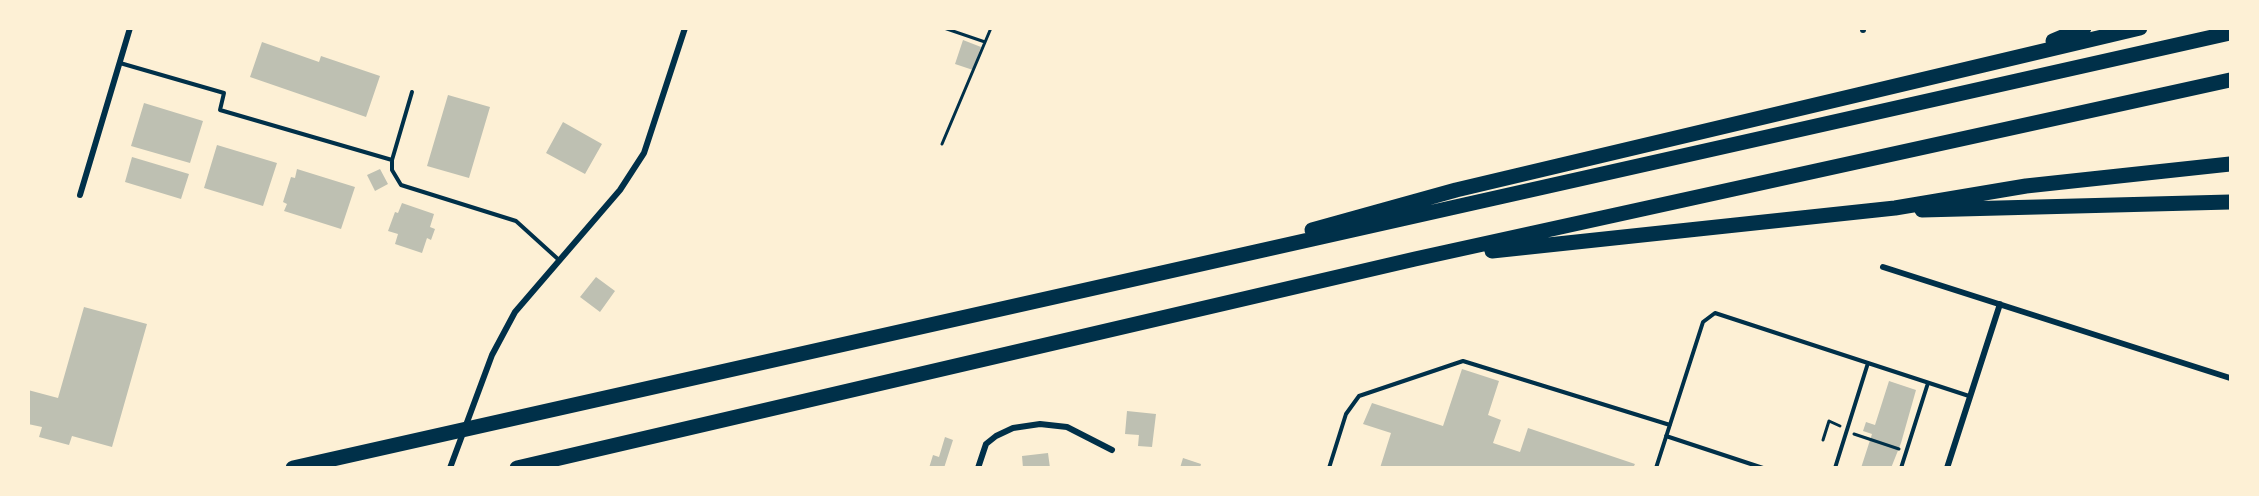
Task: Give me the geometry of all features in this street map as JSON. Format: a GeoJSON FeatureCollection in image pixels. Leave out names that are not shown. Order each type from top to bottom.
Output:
{"type":"FeatureCollection","features":[{"type":"Feature","properties":{"kind":"highway"},"geometry":{"type":"LineString","coordinates":[[2005,60],[2084,28]]}},
{"type":"Feature","properties":{"kind":"highway"},"geometry":{"type":"LineString","coordinates":[[1115,284],[1456,190],[2140,28]]}},
{"type":"Feature","properties":{"kind":"highway"},"geometry":{"type":"LineString","coordinates":[[293,468],[404,445],[2230,33]]}},
{"type":"Feature","properties":{"kind":"highway"},"geometry":{"type":"LineString","coordinates":[[517,468],[1415,259],[2230,80]]}},
{"type":"Feature","properties":{"kind":"highway"},"geometry":{"type":"LineString","coordinates":[[1415,259],[1895,208],[2026,186],[2230,164]]}},
{"type":"Feature","properties":{"kind":"highway"},"geometry":{"type":"LineString","coordinates":[[1895,208],[1940,211],[2230,202]]}},
{"type":"Feature","properties":{"kind":"street"},"geometry":{"type":"LineString","coordinates":[[80,195],[130,28]]}},
{"type":"Feature","properties":{"kind":"street"},"geometry":{"type":"LineString","coordinates":[[450,468],[502,334],[515,312],[620,190],[644,153],[685,28]]}},
{"type":"Feature","properties":{"kind":"street"},"geometry":{"type":"LineString","coordinates":[[1883,267],[2230,378]]}},
{"type":"Feature","properties":{"kind":"street"},"geometry":{"type":"LineString","coordinates":[[1947,468],[2000,304]]}},
{"type":"Feature","properties":{"kind":"street"},"geometry":{"type":"LineString","coordinates":[[978,468],[986,444],[1013,428],[1040,424],[1067,428],[1112,450]]}},
{"type":"Feature","properties":{"kind":"lane"},"geometry":{"type":"LineString","coordinates":[[120,63],[224,93],[219,110],[392,160]]}},
{"type":"Feature","properties":{"kind":"lane"},"geometry":{"type":"LineString","coordinates":[[412,92],[392,160],[392,170],[401,185],[516,220],[559,260]]}},
{"type":"Feature","properties":{"kind":"lane"},"geometry":{"type":"LineString","coordinates":[[1656,468],[1703,322],[1715,313],[1969,396]]}},
{"type":"Feature","properties":{"kind":"lane"},"geometry":{"type":"LineString","coordinates":[[1329,468],[1346,414],[1359,396],[1462,361],[1670,425]]}},
{"type":"Feature","properties":{"kind":"lane"},"geometry":{"type":"LineString","coordinates":[[1835,468],[1868,363]]}},
{"type":"Feature","properties":{"kind":"lane"},"geometry":{"type":"LineString","coordinates":[[1901,468],[1928,382]]}},
{"type":"Feature","properties":{"kind":"lane"},"geometry":{"type":"LineString","coordinates":[[1666,436],[1763,468]]}},
{"type":"Feature","properties":{"kind":"path"},"geometry":{"type":"LineString","coordinates":[[944,28],[986,42]]}},
{"type":"Feature","properties":{"kind":"path"},"geometry":{"type":"LineString","coordinates":[[942,144],[992,28]]}},
{"type":"Feature","properties":{"kind":"path"},"geometry":{"type":"LineString","coordinates":[[1823,440],[1829,421],[1847,430],[1906,451]]}},
{"type":"Feature","properties":{"kind":"building"},"geometry":{"type":"Polygon","coordinates":[[[963,40],[981,47],[973,70],[955,64],[963,40]]]}},
{"type":"Feature","properties":{"kind":"building"},"geometry":{"type":"Polygon","coordinates":[[[262,42],[319,62],[321,56],[380,76],[366,117],[250,77],[262,42]]]}},
{"type":"Feature","properties":{"kind":"building"},"geometry":{"type":"Polygon","coordinates":[[[448,95],[490,107],[469,178],[427,166],[448,95]]]}},
{"type":"Feature","properties":{"kind":"building"},"geometry":{"type":"Polygon","coordinates":[[[144,103],[203,121],[190,163],[131,146],[144,103]]]}},
{"type":"Feature","properties":{"kind":"building"},"geometry":{"type":"Polygon","coordinates":[[[563,122],[602,144],[585,174],[546,153],[563,122]]]}},
{"type":"Feature","properties":{"kind":"building"},"geometry":{"type":"Polygon","coordinates":[[[217,145],[277,163],[263,206],[204,188],[217,145]]]}},
{"type":"Feature","properties":{"kind":"building"},"geometry":{"type":"Polygon","coordinates":[[[132,157],[189,174],[181,199],[125,182],[132,157]]]}},
{"type":"Feature","properties":{"kind":"building"},"geometry":{"type":"Polygon","coordinates":[[[297,169],[355,187],[341,229],[284,211],[287,204],[283,202],[291,177],[295,178],[297,169]]]}},
{"type":"Feature","properties":{"kind":"building"},"geometry":{"type":"Polygon","coordinates":[[[380,169],[388,184],[375,191],[367,175],[380,169]]]}},
{"type":"Feature","properties":{"kind":"building"},"geometry":{"type":"Polygon","coordinates":[[[402,203],[434,214],[430,227],[435,229],[431,240],[427,238],[422,253],[395,244],[398,234],[388,231],[395,212],[398,213],[402,203]]]}},
{"type":"Feature","properties":{"kind":"building"},"geometry":{"type":"Polygon","coordinates":[[[596,277],[615,291],[600,312],[580,297],[596,277]]]}},
{"type":"Feature","properties":{"kind":"building"},"geometry":{"type":"Polygon","coordinates":[[[84,307],[147,324],[112,447],[72,436],[69,445],[39,437],[42,427],[28,424],[28,390],[58,398],[84,307]]]}},
{"type":"Feature","properties":{"kind":"building"},"geometry":{"type":"Polygon","coordinates":[[[1462,369],[1499,381],[1488,415],[1501,420],[1493,443],[1520,452],[1528,428],[1635,464],[1633,468],[1380,468],[1391,433],[1363,424],[1372,403],[1443,426],[1462,369]]]}},
{"type":"Feature","properties":{"kind":"building"},"geometry":{"type":"Polygon","coordinates":[[[1889,381],[1916,390],[1901,443],[1891,468],[1861,468],[1872,434],[1863,431],[1866,422],[1875,425],[1889,381]]]}},
{"type":"Feature","properties":{"kind":"building"},"geometry":{"type":"Polygon","coordinates":[[[1127,411],[1156,414],[1152,447],[1138,446],[1139,435],[1125,434],[1127,411]]]}},
{"type":"Feature","properties":{"kind":"building"},"geometry":{"type":"Polygon","coordinates":[[[945,437],[953,440],[944,468],[929,468],[933,455],[939,457],[945,437]]]}},
{"type":"Feature","properties":{"kind":"building"},"geometry":{"type":"Polygon","coordinates":[[[1048,453],[1050,468],[1023,468],[1022,456],[1048,453]]]}},
{"type":"Feature","properties":{"kind":"building"},"geometry":{"type":"Polygon","coordinates":[[[1183,458],[1201,464],[1200,468],[1180,468],[1183,458]]]}}]}
